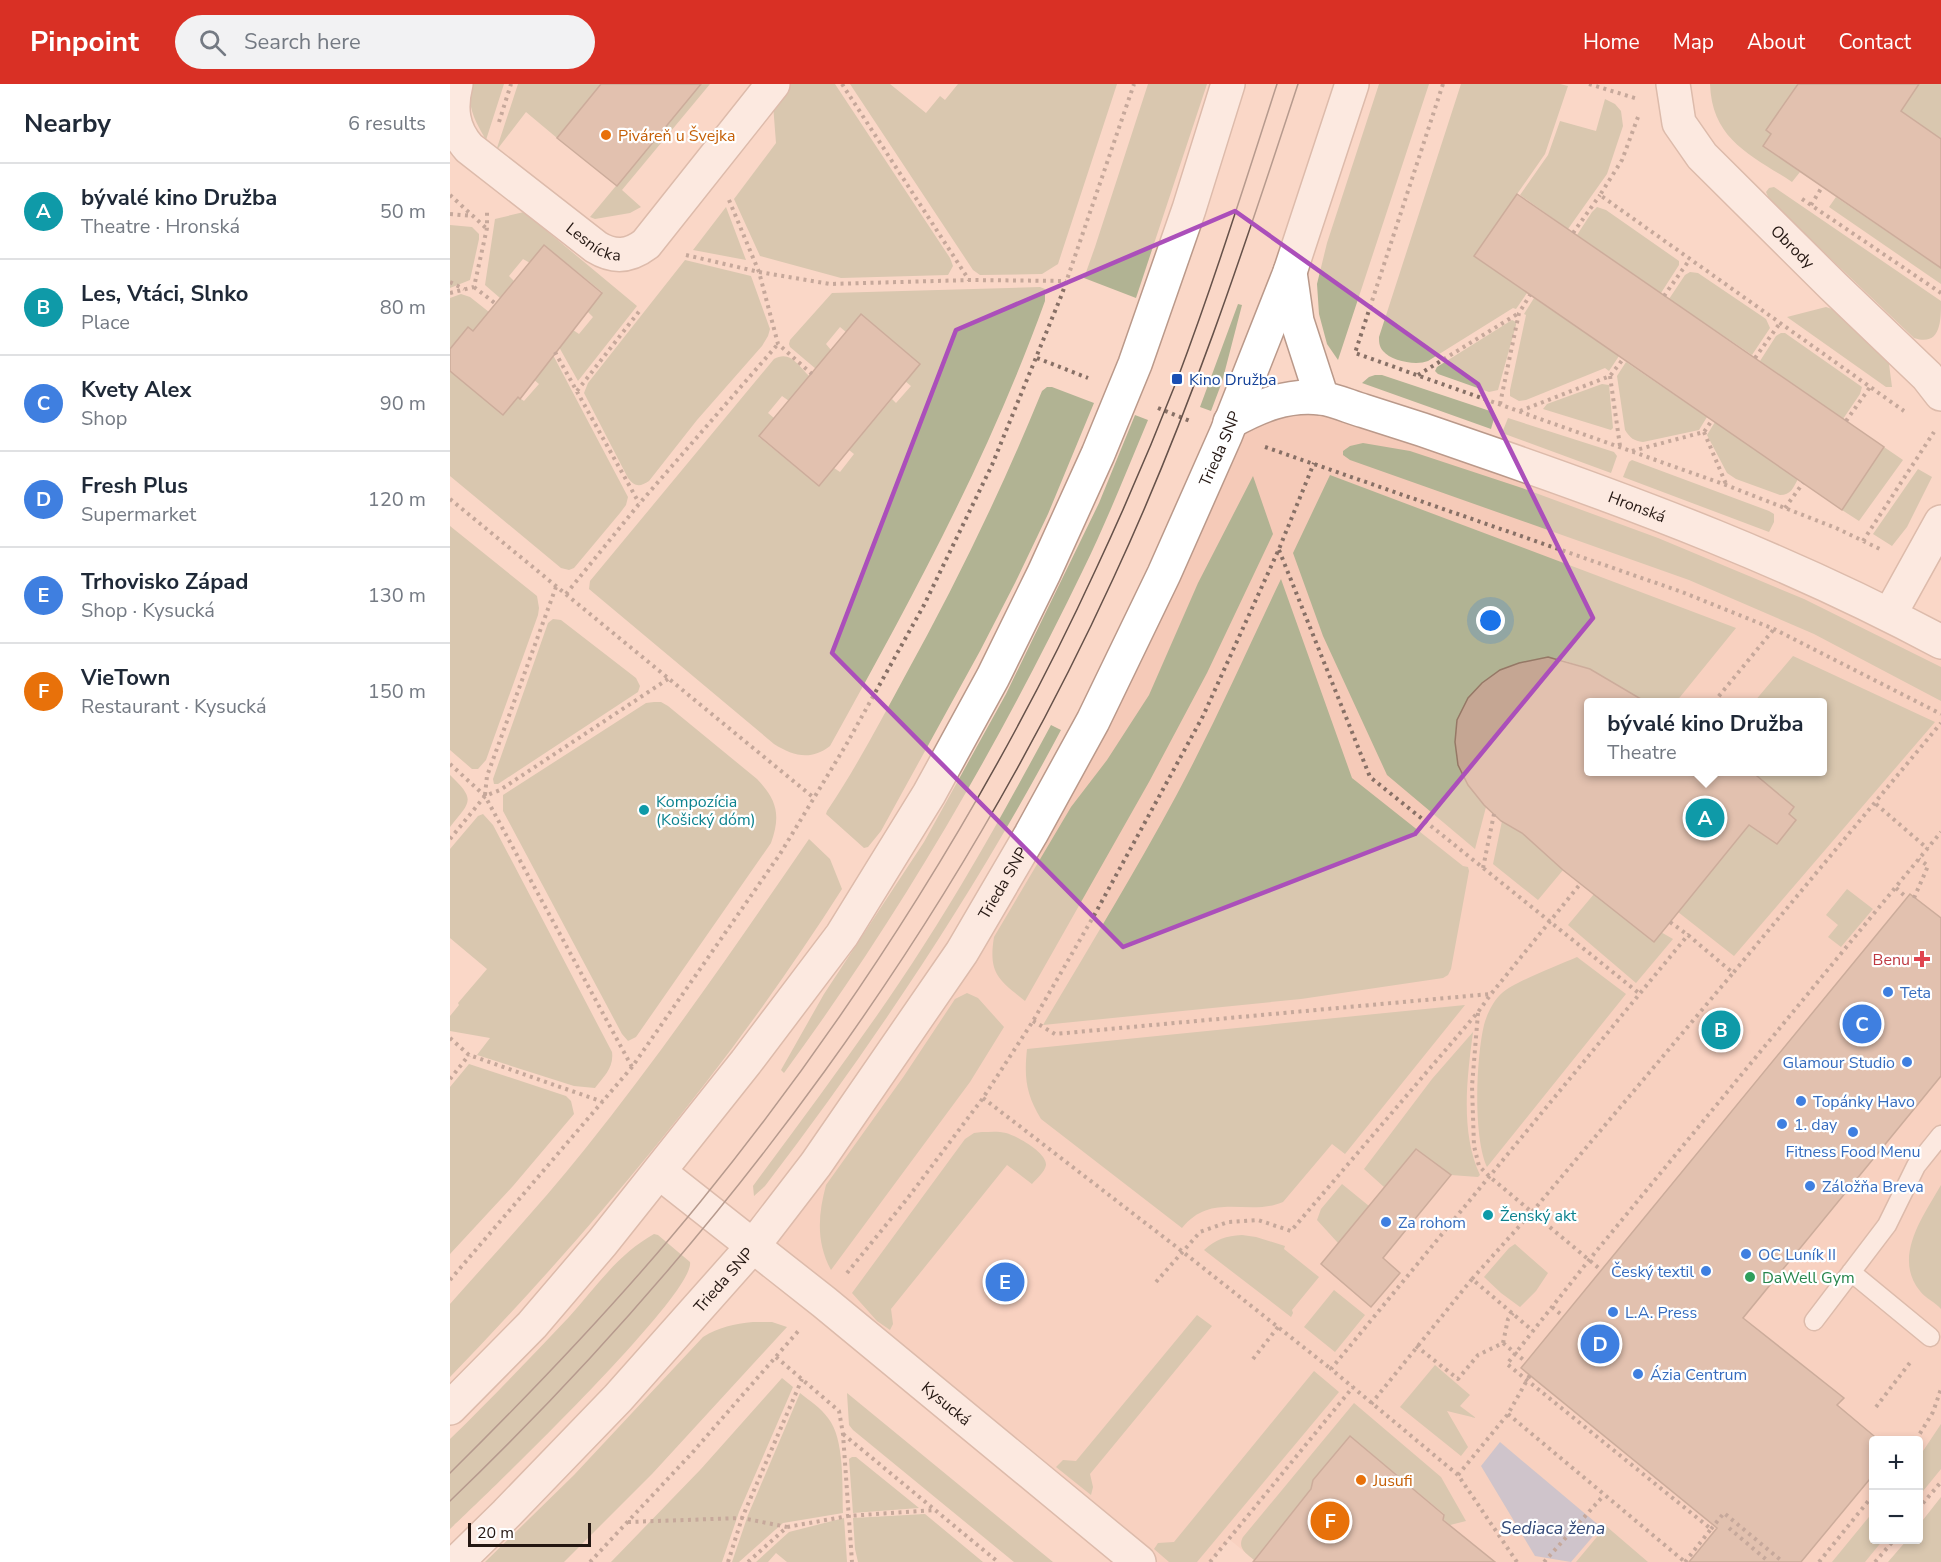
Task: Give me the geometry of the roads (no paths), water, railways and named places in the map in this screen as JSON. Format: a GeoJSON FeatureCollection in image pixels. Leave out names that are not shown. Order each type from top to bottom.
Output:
{"type":"FeatureCollection","features":[{"type":"Feature","properties":{"kind":"street","name":"Lesnícka"},"geometry":{"type":"LineString","coordinates":[[456,84],[451,97],[452,114],[461,139],[468,147],[604,252],[617,256],[628,254],[646,244],[773,84]]}},
{"type":"Feature","properties":{"kind":"street"},"geometry":{"type":"LineString","coordinates":[[450,1408],[532,1325],[659,1172],[843,935],[912,824],[993,677],[1098,454],[1123,392],[1189,209],[1228,84]]}},
{"type":"Feature","properties":{"kind":"street","name":"Obrody"},"geometry":{"type":"LineString","coordinates":[[1673,84],[1678,123],[1702,156],[1927,376],[1941,394]]}},
{"type":"Feature","properties":{"kind":"street","name":"Trieda SNP"},"geometry":{"type":"LineString","coordinates":[[457,1562],[618,1398],[753,1246],[816,1164],[962,952],[1031,834],[1093,721],[1164,574],[1228,428],[1290,272],[1345,93]]}},
{"type":"Feature","properties":{"kind":"street"},"geometry":{"type":"LineString","coordinates":[[1290,272],[1298,321],[1322,398]]}},
{"type":"Feature","properties":{"kind":"street","name":"Hronská"},"geometry":{"type":"LineString","coordinates":[[1228,428],[1254,409],[1277,401],[1302,397],[1322,398],[1401,422],[1653,511],[1779,562],[1890,614],[1941,642]]}},
{"type":"Feature","properties":{"kind":"street"},"geometry":{"type":"LineString","coordinates":[[1890,614],[1941,522]]}},
{"type":"Feature","properties":{"kind":"street","name":"Kysucká"},"geometry":{"type":"LineString","coordinates":[[659,1172],[824,1302],[1139,1562]]}},
{"type":"Feature","properties":{"kind":"lane"},"geometry":{"type":"LineString","coordinates":[[1814,1321],[1887,1226],[1916,1166],[1941,1135]]}},
{"type":"Feature","properties":{"kind":"lane"},"geometry":{"type":"LineString","coordinates":[[1851,1272],[1930,1337]]}},
{"type":"Feature","properties":{"kind":"water","name":"Sediaca žena"},"geometry":{"type":"Polygon","coordinates":[[[1500,1442],[1601,1527],[1571,1562],[1535,1556],[1481,1466],[1500,1442]]]}},
{"type":"Feature","properties":{"kind":"tram line"},"geometry":{"type":"LineString","coordinates":[[450,1473],[548,1374],[611,1306],[701,1201],[758,1129],[867,977],[967,817],[1056,652],[1107,546],[1148,452],[1204,306],[1277,84]]}},
{"type":"Feature","properties":{"kind":"tram line"},"geometry":{"type":"LineString","coordinates":[[450,1501],[551,1400],[647,1294],[739,1184],[825,1071],[906,953],[981,832],[1050,707],[1113,579],[1166,457],[1213,334],[1298,84]]}},
{"type":"Feature","properties":{"kind":"place","name":"Piváreň u Švejka"},"geometry":{"type":"Point","coordinates":[606,135]}},
{"type":"Feature","properties":{"kind":"place","name":"Kino Družba"},"geometry":{"type":"Point","coordinates":[1177,379]}},
{"type":"Feature","properties":{"kind":"place","name":"Kompozícia (Košický dóm)"},"geometry":{"type":"Point","coordinates":[644,810]}},
{"type":"Feature","properties":{"kind":"place","name":"bývalé kino Družba"},"geometry":{"type":"Point","coordinates":[1705,818]}},
{"type":"Feature","properties":{"kind":"place","name":"Benu"},"geometry":{"type":"Point","coordinates":[1922,959]}},
{"type":"Feature","properties":{"kind":"place","name":"Teta"},"geometry":{"type":"Point","coordinates":[1888,992]}},
{"type":"Feature","properties":{"kind":"place","name":"Kvety Alex"},"geometry":{"type":"Point","coordinates":[1862,1024]}},
{"type":"Feature","properties":{"kind":"place","name":"Les, Vtáci, Slnko"},"geometry":{"type":"Point","coordinates":[1721,1030]}},
{"type":"Feature","properties":{"kind":"place","name":"Glamour Studio"},"geometry":{"type":"Point","coordinates":[1907,1062]}},
{"type":"Feature","properties":{"kind":"place","name":"Topánky Havo"},"geometry":{"type":"Point","coordinates":[1801,1101]}},
{"type":"Feature","properties":{"kind":"place","name":"1. day"},"geometry":{"type":"Point","coordinates":[1782,1124]}},
{"type":"Feature","properties":{"kind":"place","name":"Fitness Food Menu"},"geometry":{"type":"Point","coordinates":[1853,1132]}},
{"type":"Feature","properties":{"kind":"place","name":"Záložňa Breva"},"geometry":{"type":"Point","coordinates":[1810,1186]}},
{"type":"Feature","properties":{"kind":"place","name":"Ženský akt"},"geometry":{"type":"Point","coordinates":[1488,1215]}},
{"type":"Feature","properties":{"kind":"place","name":"Za rohom"},"geometry":{"type":"Point","coordinates":[1386,1222]}},
{"type":"Feature","properties":{"kind":"place","name":"OC Luník II"},"geometry":{"type":"Point","coordinates":[1746,1254]}},
{"type":"Feature","properties":{"kind":"place","name":"Český textil"},"geometry":{"type":"Point","coordinates":[1706,1271]}},
{"type":"Feature","properties":{"kind":"place","name":"DaWell Gym"},"geometry":{"type":"Point","coordinates":[1750,1277]}},
{"type":"Feature","properties":{"kind":"place","name":"Trhovisko Západ"},"geometry":{"type":"Point","coordinates":[1005,1282]}},
{"type":"Feature","properties":{"kind":"place","name":"L.A. Press"},"geometry":{"type":"Point","coordinates":[1613,1312]}},
{"type":"Feature","properties":{"kind":"place","name":"Fresh Plus"},"geometry":{"type":"Point","coordinates":[1600,1344]}},
{"type":"Feature","properties":{"kind":"place","name":"Ázia Centrum"},"geometry":{"type":"Point","coordinates":[1638,1374]}},
{"type":"Feature","properties":{"kind":"place","name":"Jusufi"},"geometry":{"type":"Point","coordinates":[1361,1480]}},
{"type":"Feature","properties":{"kind":"place","name":"VieTown"},"geometry":{"type":"Point","coordinates":[1330,1521]}}]}
